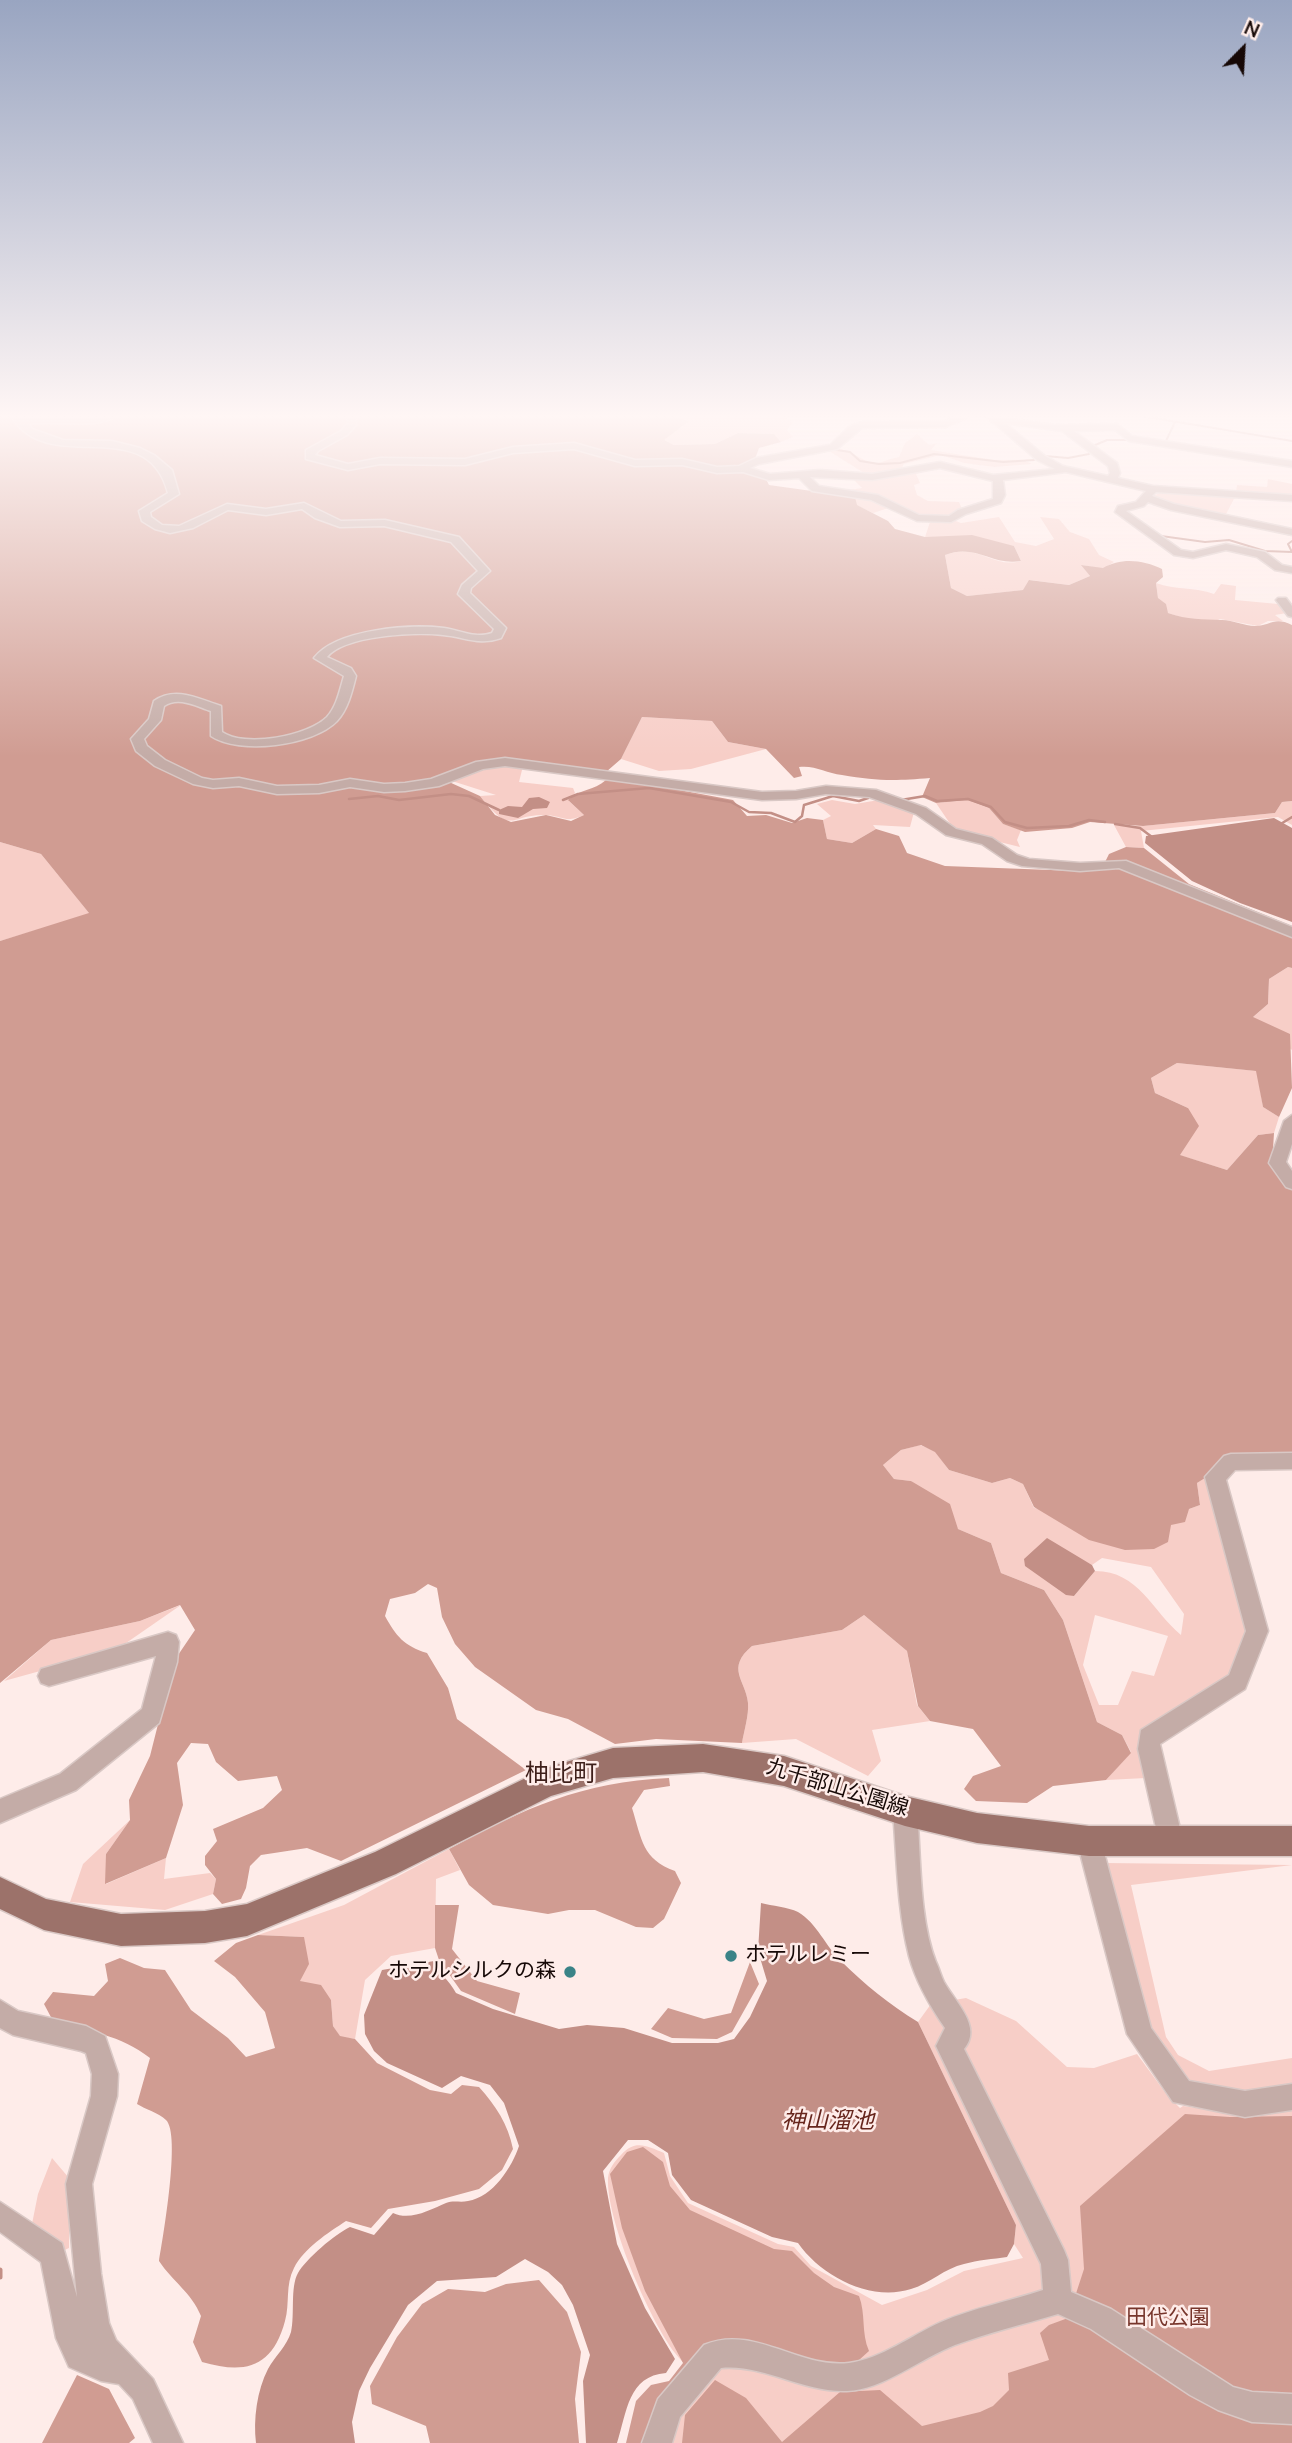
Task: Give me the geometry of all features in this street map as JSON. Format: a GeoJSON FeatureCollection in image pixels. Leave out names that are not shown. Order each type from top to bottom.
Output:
{"type":"FeatureCollection","features":[{"type":"Feature","properties":{"kind":"main road","name":"九千部山公園線"},"geometry":{"type":"LineString","coordinates":[[0,1893],[44,1914],[121,1930],[205,1927],[247,1920],[385,1863],[546,1783],[613,1763],[703,1758],[784,1771],[905,1811],[977,1828],[1089,1841],[1292,1840]]}},
{"type":"Feature","properties":{"kind":"street"},"geometry":{"type":"LineString","coordinates":[[404,529],[455,538],[484,571],[464,594],[500,628],[497,635],[480,640],[443,631],[387,632],[362,637],[328,649],[320,658],[347,671],[350,676],[337,713],[316,731],[253,745],[232,744],[216,733],[218,713],[212,706],[181,697],[163,700],[158,704],[155,720],[137,739],[141,748],[175,772],[214,785],[239,782],[277,790],[319,789],[350,783],[384,789],[434,783],[481,765],[505,762],[762,796],[796,795],[825,790],[856,791],[921,811],[951,832],[996,845],[1012,858],[1027,863],[1080,867],[1121,864],[1292,932]]}},
{"type":"Feature","properties":{"kind":"street"},"geometry":{"type":"LineString","coordinates":[[1143,529],[1173,551],[1193,555],[1226,547],[1261,554],[1279,568],[1292,570]]}},
{"type":"Feature","properties":{"kind":"street"},"geometry":{"type":"LineString","coordinates":[[1289,598],[1292,614]]}},
{"type":"Feature","properties":{"kind":"street"},"geometry":{"type":"LineString","coordinates":[[1291,1125],[1277,1163],[1292,1183]]}},
{"type":"Feature","properties":{"kind":"street"},"geometry":{"type":"LineString","coordinates":[[1171,1840],[1149,1749],[1149,1738],[1237,1682],[1257,1631],[1215,1477],[1231,1462],[1292,1461]]}},
{"type":"Feature","properties":{"kind":"street"},"geometry":{"type":"LineString","coordinates":[[0,1811],[68,1782],[151,1715],[166,1662],[168,1642],[49,1676]]}},
{"type":"Feature","properties":{"kind":"street"},"geometry":{"type":"LineString","coordinates":[[905,1811],[914,1914],[922,1957],[934,1990],[957,2025],[958,2037],[949,2046],[1054,2260],[1058,2300]]}},
{"type":"Feature","properties":{"kind":"street"},"geometry":{"type":"LineString","coordinates":[[1089,1841],[1140,2034],[1182,2093],[1245,2104],[1292,2096]]}},
{"type":"Feature","properties":{"kind":"street"},"geometry":{"type":"LineString","coordinates":[[0,2014],[13,2022],[86,2039],[96,2045],[102,2059],[104,2096],[79,2185],[87,2274],[95,2324],[106,2350],[143,2389],[168,2443]]}},
{"type":"Feature","properties":{"kind":"street"},"geometry":{"type":"LineString","coordinates":[[0,2216],[52,2253],[70,2338],[79,2357],[101,2367],[126,2371]]}},
{"type":"Feature","properties":{"kind":"street"},"geometry":{"type":"LineString","coordinates":[[657,2443],[668,2409],[715,2355],[741,2352],[817,2375],[849,2377],[883,2366],[949,2333],[1058,2300],[1101,2319],[1200,2385],[1228,2400],[1252,2407],[1292,2409]]}},
{"type":"Feature","properties":{"kind":"green space"},"geometry":{"type":"Polygon","coordinates":[[[0,529],[895,529],[925,537],[972,535],[1014,546],[1021,561],[1010,562],[966,552],[945,555],[951,588],[967,596],[1023,590],[1029,580],[1069,585],[1090,576],[1081,565],[1103,568],[1117,562],[1132,561],[1162,569],[1163,577],[1156,583],[1158,598],[1166,604],[1168,613],[1251,626],[1276,621],[1292,625],[1292,801],[1282,802],[1275,813],[1143,826],[1090,822],[1072,828],[1025,832],[1003,824],[989,808],[968,800],[936,803],[922,797],[930,778],[876,779],[799,767],[802,776],[794,778],[766,749],[728,742],[712,721],[642,717],[621,759],[606,772],[509,760],[484,761],[453,774],[449,782],[480,796],[495,815],[511,822],[546,815],[571,821],[584,815],[568,800],[606,780],[658,786],[733,800],[747,816],[766,815],[792,823],[807,818],[823,820],[827,839],[852,843],[876,829],[899,836],[907,853],[945,866],[1077,871],[1102,868],[1109,854],[1126,847],[1144,848],[1189,884],[1292,926],[1292,968],[1288,967],[1269,979],[1268,1004],[1253,1017],[1290,1034],[1292,1088],[1279,1117],[1263,1107],[1256,1071],[1177,1063],[1151,1078],[1155,1093],[1188,1108],[1199,1126],[1180,1155],[1227,1170],[1258,1135],[1274,1133],[1272,1165],[1292,1190],[1292,1455],[1210,1475],[1197,1483],[1200,1505],[1189,1509],[1185,1522],[1171,1525],[1168,1542],[1154,1549],[1125,1550],[1089,1540],[1034,1507],[1023,1484],[1010,1478],[992,1483],[949,1470],[935,1452],[921,1445],[901,1450],[883,1465],[894,1479],[911,1481],[950,1504],[958,1529],[991,1543],[1001,1573],[1044,1590],[1063,1620],[1097,1722],[1122,1735],[1131,1753],[1106,1780],[1053,1786],[1027,1803],[976,1801],[964,1789],[973,1776],[1001,1766],[973,1729],[930,1721],[918,1706],[907,1651],[864,1615],[842,1630],[752,1646],[744,1654],[738,1668],[748,1703],[742,1743],[656,1739],[615,1744],[568,1719],[536,1710],[475,1667],[455,1644],[442,1617],[437,1588],[428,1584],[415,1593],[390,1599],[385,1616],[402,1639],[427,1653],[448,1688],[457,1719],[526,1770],[341,1861],[307,1848],[261,1855],[250,1866],[241,1899],[222,1904],[213,1894],[216,1879],[205,1865],[205,1856],[217,1841],[213,1829],[263,1808],[282,1790],[277,1776],[238,1781],[216,1762],[208,1744],[191,1743],[177,1763],[183,1805],[166,1858],[105,1884],[106,1854],[130,1820],[129,1800],[150,1756],[174,1661],[195,1630],[180,1605],[140,1621],[51,1640],[0,1683],[0,941],[89,913],[41,854],[0,842],[0,529]]]}},
{"type":"Feature","properties":{"kind":"green space"},"geometry":{"type":"Polygon","coordinates":[[[928,529],[1007,529],[1015,542],[1036,546],[1054,539],[1048,529],[1067,529],[1089,539],[1099,555],[1114,562],[1103,569],[1082,565],[1090,576],[1069,585],[1030,580],[1024,590],[967,596],[951,588],[945,555],[967,552],[1002,562],[1021,561],[1014,546],[925,537],[928,529]]]}},
{"type":"Feature","properties":{"kind":"green space"},"geometry":{"type":"Polygon","coordinates":[[[1156,583],[1214,594],[1221,584],[1236,586],[1235,600],[1278,604],[1287,613],[1275,615],[1283,621],[1268,621],[1258,626],[1220,619],[1214,622],[1183,618],[1168,613],[1158,598],[1156,583]]]}},
{"type":"Feature","properties":{"kind":"green space"},"geometry":{"type":"Polygon","coordinates":[[[642,717],[712,721],[728,742],[766,749],[691,769],[659,771],[621,759],[642,717]]]}},
{"type":"Feature","properties":{"kind":"green space"},"geometry":{"type":"Polygon","coordinates":[[[489,765],[523,766],[519,782],[573,788],[575,793],[569,801],[584,815],[569,819],[535,815],[506,820],[480,796],[496,795],[452,781],[489,765]]]}},
{"type":"Feature","properties":{"kind":"green space"},"geometry":{"type":"Polygon","coordinates":[[[832,800],[855,804],[879,800],[914,812],[910,827],[873,825],[876,829],[852,843],[827,839],[823,820],[831,816],[817,804],[832,800]]]}},
{"type":"Feature","properties":{"kind":"green space"},"geometry":{"type":"Polygon","coordinates":[[[968,800],[989,808],[1003,824],[1021,830],[1017,840],[1020,847],[955,831],[936,803],[968,800]]]}},
{"type":"Feature","properties":{"kind":"green space"},"geometry":{"type":"Polygon","coordinates":[[[1292,801],[1292,825],[1278,817],[1141,831],[1144,848],[1126,847],[1114,825],[1143,826],[1275,813],[1282,802],[1292,801]]]}},
{"type":"Feature","properties":{"kind":"green space"},"geometry":{"type":"Polygon","coordinates":[[[0,842],[41,854],[90,914],[0,941],[0,842]]]}},
{"type":"Feature","properties":{"kind":"green space"},"geometry":{"type":"Polygon","coordinates":[[[1288,967],[1292,968],[1292,1050],[1252,1018],[1268,1004],[1269,979],[1288,967]]]}},
{"type":"Feature","properties":{"kind":"green space"},"geometry":{"type":"Polygon","coordinates":[[[1177,1063],[1257,1071],[1263,1107],[1279,1117],[1274,1133],[1258,1135],[1227,1170],[1179,1155],[1188,1108],[1155,1093],[1151,1078],[1177,1063]]]}},
{"type":"Feature","properties":{"kind":"green space"},"geometry":{"type":"Polygon","coordinates":[[[920,1445],[935,1451],[949,1470],[992,1483],[1010,1478],[1023,1484],[1034,1508],[1171,1525],[1189,1509],[1200,1505],[1197,1483],[1210,1475],[1252,1627],[1228,1678],[1142,1732],[1146,1778],[1106,1780],[1131,1752],[1122,1735],[1097,1722],[1063,1620],[1044,1590],[1001,1573],[991,1543],[958,1529],[911,1481],[894,1479],[883,1465],[901,1450],[920,1445]],[[1072,1555],[1074,1596],[1095,1571],[1110,1573],[1134,1585],[1181,1635],[1184,1614],[1151,1567],[1102,1558],[1092,1565],[1072,1555]],[[1095,1615],[1083,1665],[1099,1705],[1118,1705],[1132,1671],[1154,1676],[1168,1636],[1095,1615]]]}},
{"type":"Feature","properties":{"kind":"green space"},"geometry":{"type":"Polygon","coordinates":[[[181,1605],[116,1650],[4,1681],[51,1640],[140,1621],[181,1605]]]}},
{"type":"Feature","properties":{"kind":"green space"},"geometry":{"type":"Polygon","coordinates":[[[864,1615],[907,1651],[917,1705],[930,1721],[872,1730],[881,1761],[868,1776],[796,1739],[742,1743],[748,1703],[738,1668],[744,1654],[752,1646],[842,1630],[864,1615]]]}},
{"type":"Feature","properties":{"kind":"green space"},"geometry":{"type":"Polygon","coordinates":[[[669,1778],[670,1786],[644,1790],[632,1808],[645,1847],[656,1861],[675,1871],[681,1883],[664,1919],[653,1928],[636,1927],[595,1910],[569,1910],[548,1914],[493,1905],[469,1885],[449,1849],[503,1821],[581,1791],[669,1778]]]}},
{"type":"Feature","properties":{"kind":"green space"},"geometry":{"type":"Polygon","coordinates":[[[130,1820],[106,1854],[106,1884],[166,1858],[164,1879],[210,1873],[216,1879],[213,1894],[165,1910],[70,1902],[83,1864],[130,1820]]]}},
{"type":"Feature","properties":{"kind":"green space"},"geometry":{"type":"Polygon","coordinates":[[[449,1849],[460,1870],[436,1879],[435,1948],[391,1956],[365,1980],[355,2039],[340,2037],[333,2026],[331,2000],[300,1981],[304,1937],[258,1935],[344,1905],[449,1849]]]}},
{"type":"Feature","properties":{"kind":"green space"},"geometry":{"type":"Polygon","coordinates":[[[1104,1863],[1292,1865],[1131,1885],[1166,2037],[1178,2055],[1209,2071],[1292,2058],[1292,2088],[1241,2096],[1187,2084],[1153,2035],[1104,1863]]]}},
{"type":"Feature","properties":{"kind":"green space"},"geometry":{"type":"Polygon","coordinates":[[[435,1905],[459,1905],[452,1949],[477,1981],[520,1993],[515,2014],[461,1991],[439,1960],[435,1948],[435,1905]]]}},
{"type":"Feature","properties":{"kind":"green space"},"geometry":{"type":"Polygon","coordinates":[[[258,1935],[304,1937],[309,1964],[300,1981],[321,1985],[331,2000],[333,2026],[340,2036],[355,2039],[377,2063],[430,2090],[451,2094],[462,2085],[479,2087],[500,2116],[513,2149],[502,2170],[479,2189],[435,2201],[388,2209],[371,2228],[346,2221],[317,2242],[298,2261],[291,2274],[285,2321],[272,2349],[254,2364],[243,2367],[217,2366],[202,2362],[193,2342],[201,2316],[192,2300],[159,2261],[170,2187],[172,2145],[166,2120],[137,2104],[150,2058],[116,2039],[53,2021],[44,2004],[53,1992],[94,1996],[108,1981],[105,1964],[120,1958],[144,1968],[165,1970],[191,2010],[228,2038],[246,2057],[275,2048],[265,2012],[235,1977],[214,1961],[236,1943],[258,1935]]]}},
{"type":"Feature","properties":{"kind":"green space"},"geometry":{"type":"Polygon","coordinates":[[[750,1962],[759,1984],[732,2032],[717,2039],[672,2038],[651,2029],[668,2008],[704,2019],[731,2013],[750,1962]]]}},
{"type":"Feature","properties":{"kind":"green space","name":"田代公園"},"geometry":{"type":"Polygon","coordinates":[[[966,1998],[1016,2021],[1067,2067],[1094,2068],[1137,2054],[1180,2108],[1183,2106],[1246,2115],[1292,2106],[1292,2443],[665,2443],[669,2432],[706,2383],[678,2357],[653,2317],[631,2269],[609,2196],[608,2178],[613,2165],[626,2150],[636,2145],[664,2153],[670,2176],[688,2203],[778,2244],[794,2247],[811,2266],[882,2305],[927,2290],[964,2271],[1023,2258],[1014,2244],[1016,2225],[918,2022],[931,2004],[966,1998]]]}},
{"type":"Feature","properties":{"kind":"green space"},"geometry":{"type":"Polygon","coordinates":[[[1185,2114],[1230,2117],[1292,2116],[1292,2443],[682,2443],[685,2415],[715,2380],[746,2398],[782,2442],[840,2392],[880,2390],[922,2426],[980,2412],[993,2406],[1009,2390],[1008,2373],[1049,2360],[1040,2333],[1049,2325],[1068,2318],[1084,2269],[1080,2206],[1185,2114]]]}},
{"type":"Feature","properties":{"kind":"green space"},"geometry":{"type":"Polygon","coordinates":[[[643,2147],[663,2162],[670,2186],[690,2210],[774,2249],[792,2251],[814,2273],[834,2287],[859,2296],[869,2351],[859,2360],[835,2367],[724,2343],[648,2443],[626,2443],[636,2401],[651,2385],[669,2381],[683,2363],[645,2291],[622,2228],[610,2174],[627,2152],[643,2147]]]}},
{"type":"Feature","properties":{"kind":"green space"},"geometry":{"type":"Polygon","coordinates":[[[52,2158],[69,2178],[69,2248],[58,2253],[31,2229],[38,2194],[52,2158]]]}},
{"type":"Feature","properties":{"kind":"green space"},"geometry":{"type":"Polygon","coordinates":[[[539,2280],[567,2312],[581,2352],[575,2399],[579,2443],[430,2443],[426,2426],[372,2404],[370,2386],[397,2337],[422,2304],[448,2289],[485,2292],[506,2284],[539,2280]]]}},
{"type":"Feature","properties":{"kind":"green space"},"geometry":{"type":"Polygon","coordinates":[[[77,2375],[109,2389],[135,2438],[129,2443],[42,2443],[77,2375]]]}},
{"type":"Feature","properties":{"kind":"water"},"geometry":{"type":"Polygon","coordinates":[[[539,797],[550,802],[547,808],[533,809],[518,818],[499,814],[499,810],[508,806],[522,807],[529,798],[539,797]]]}},
{"type":"Feature","properties":{"kind":"water"},"geometry":{"type":"Polygon","coordinates":[[[1274,818],[1292,828],[1292,922],[1240,903],[1192,881],[1145,843],[1146,836],[1274,818]]]}},
{"type":"Feature","properties":{"kind":"water"},"geometry":{"type":"Polygon","coordinates":[[[1047,1538],[1092,1565],[1095,1571],[1074,1596],[1066,1595],[1025,1566],[1024,1559],[1047,1538]]]}},
{"type":"Feature","properties":{"kind":"water","name":"神山溜池"},"geometry":{"type":"Polygon","coordinates":[[[761,1903],[790,1909],[805,1917],[850,1970],[887,2001],[918,2022],[1016,2225],[1014,2244],[1007,2257],[957,2266],[911,2289],[879,2292],[863,2289],[820,2266],[798,2243],[772,2237],[691,2200],[672,2175],[668,2153],[648,2140],[628,2140],[603,2171],[617,2244],[645,2308],[675,2359],[666,2373],[653,2376],[636,2388],[617,2443],[586,2443],[583,2381],[590,2355],[573,2305],[562,2285],[548,2272],[525,2259],[496,2277],[437,2281],[408,2305],[359,2391],[352,2422],[355,2443],[256,2443],[256,2415],[261,2386],[268,2369],[291,2332],[296,2279],[307,2261],[350,2227],[374,2235],[393,2213],[413,2215],[449,2202],[465,2202],[486,2194],[512,2163],[519,2146],[504,2103],[490,2085],[461,2076],[442,2088],[387,2063],[374,2051],[365,2034],[364,2015],[382,1970],[434,1961],[456,1993],[493,2009],[559,2029],[587,2025],[624,2028],[672,2043],[718,2043],[734,2039],[750,2017],[767,1981],[758,1951],[761,1903]]]}},
{"type":"Feature","properties":{"kind":"waterway"},"geometry":{"type":"LineString","coordinates":[[1283,533],[1292,535]]}},
{"type":"Feature","properties":{"kind":"waterway"},"geometry":{"type":"LineString","coordinates":[[1161,536],[1205,542],[1229,540],[1265,551],[1292,552],[1288,544],[1292,541]]}},
{"type":"Feature","properties":{"kind":"waterway"},"geometry":{"type":"LineString","coordinates":[[563,800],[578,794],[649,788],[731,802],[749,812],[771,813],[795,822],[802,816],[804,805],[833,796],[859,801],[868,798]]}},
{"type":"Feature","properties":{"kind":"waterway"},"geometry":{"type":"LineString","coordinates":[[349,799],[378,796],[399,800],[451,794],[469,796],[499,810]]}},
{"type":"Feature","properties":{"kind":"waterway"},"geometry":{"type":"LineString","coordinates":[[901,800],[925,796],[937,801],[968,799],[991,807],[1005,822],[1027,828],[1069,826],[1089,820],[1105,822]]}},
{"type":"Feature","properties":{"kind":"waterway"},"geometry":{"type":"LineString","coordinates":[[1279,825],[1292,817]]}},
{"type":"Feature","properties":{"kind":"waterway"},"geometry":{"type":"LineString","coordinates":[[1115,824],[1140,828],[1152,837]]}},
{"type":"Feature","properties":{"kind":"waterway"},"geometry":{"type":"LineString","coordinates":[[0,2270],[0,2277]]}},
{"type":"Feature","properties":{"kind":"place","name":"ホテルレミー"},"geometry":{"type":"Point","coordinates":[731,1956]}},
{"type":"Feature","properties":{"kind":"place","name":"ホテルシルクの森"},"geometry":{"type":"Point","coordinates":[570,1972]}},
{"type":"Feature","properties":{"kind":"district","name":"柚比町"},"geometry":{"type":"Point","coordinates":[561,1775]}}]}
